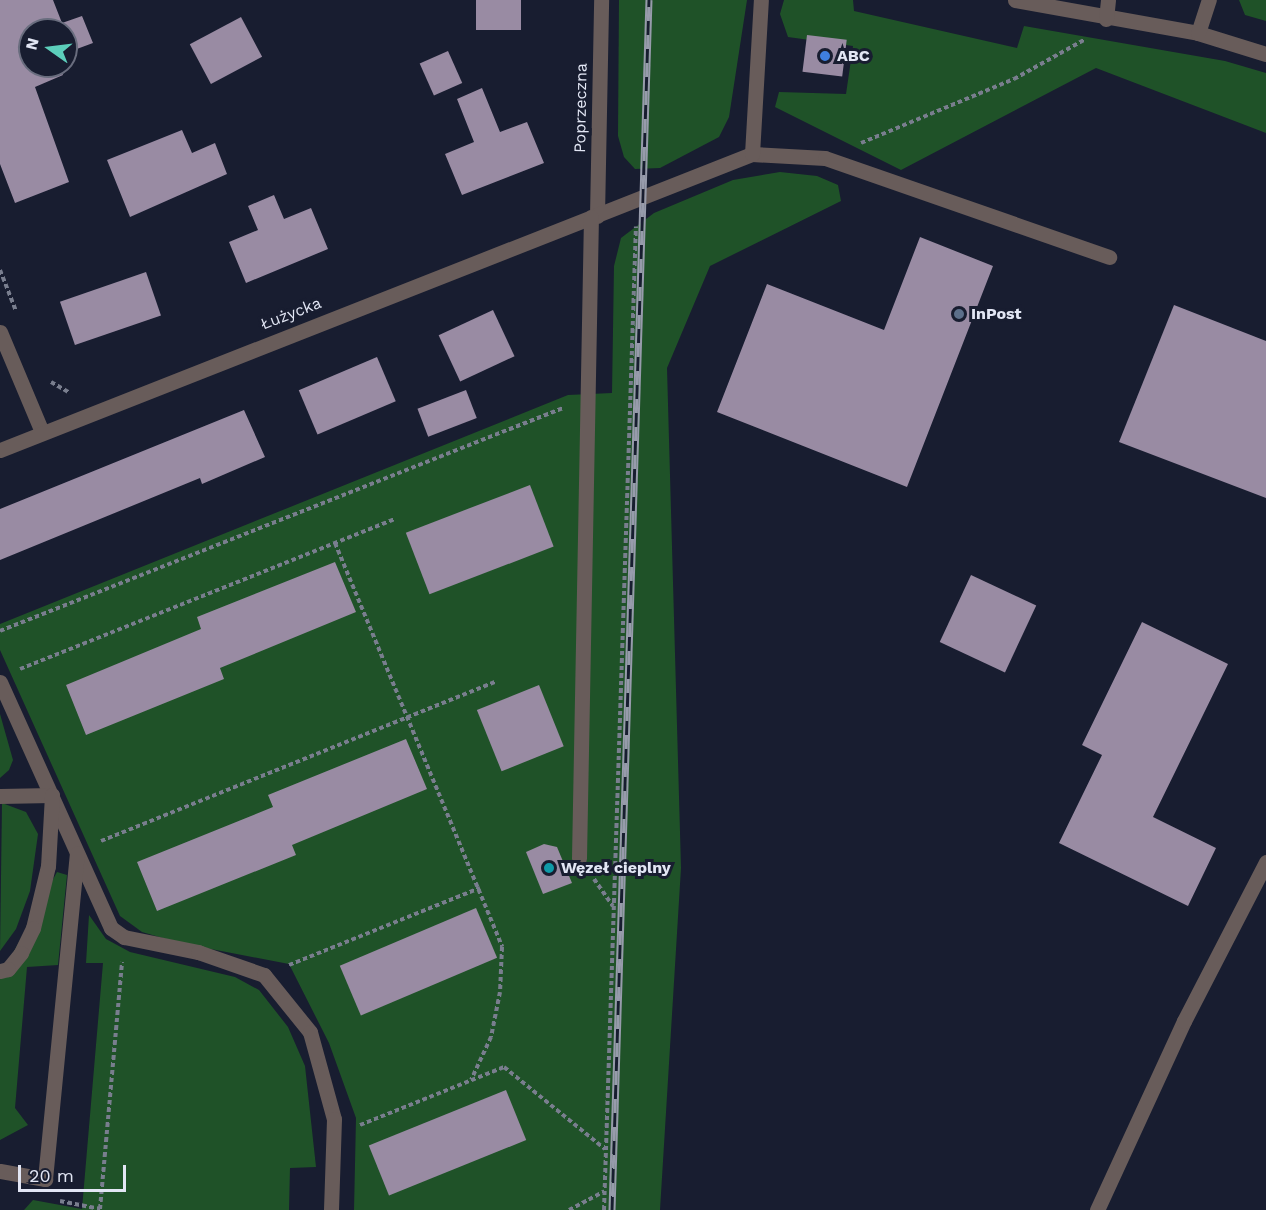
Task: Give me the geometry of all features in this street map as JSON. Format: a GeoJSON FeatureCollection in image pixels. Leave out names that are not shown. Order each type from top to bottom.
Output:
{"type":"FeatureCollection","features":[{"type":"Feature","properties":{"kind":"street","name":"Poprzeczna"},"geometry":{"type":"LineString","coordinates":[[579,858],[587,409],[601,0]]}},
{"type":"Feature","properties":{"kind":"street"},"geometry":{"type":"LineString","coordinates":[[761,0],[752,154],[825,158],[1109,258]]}},
{"type":"Feature","properties":{"kind":"street"},"geometry":{"type":"LineString","coordinates":[[1015,0],[1106,19],[1198,33],[1266,54]]}},
{"type":"Feature","properties":{"kind":"street"},"geometry":{"type":"LineString","coordinates":[[1106,19],[1108,0]]}},
{"type":"Feature","properties":{"kind":"street"},"geometry":{"type":"LineString","coordinates":[[1198,33],[1209,0]]}},
{"type":"Feature","properties":{"kind":"street","name":"Łużycka"},"geometry":{"type":"LineString","coordinates":[[0,450],[752,154]]}},
{"type":"Feature","properties":{"kind":"street"},"geometry":{"type":"LineString","coordinates":[[0,332],[42,432]]}},
{"type":"Feature","properties":{"kind":"street"},"geometry":{"type":"LineString","coordinates":[[5,677],[102,914],[111,928],[124,937],[207,954],[264,975],[310,1032],[327,1083],[334,1136],[331,1210]]}},
{"type":"Feature","properties":{"kind":"street"},"geometry":{"type":"LineString","coordinates":[[0,796],[52,795]]}},
{"type":"Feature","properties":{"kind":"street"},"geometry":{"type":"LineString","coordinates":[[0,970],[8,969],[21,953],[33,928],[48,866],[52,795]]}},
{"type":"Feature","properties":{"kind":"street"},"geometry":{"type":"LineString","coordinates":[[0,1171],[45,1179],[77,851]]}},
{"type":"Feature","properties":{"kind":"street"},"geometry":{"type":"LineString","coordinates":[[1097,1210],[1184,1021],[1266,862]]}},
{"type":"Feature","properties":{"kind":"path"},"geometry":{"type":"LineString","coordinates":[[825,158],[1014,80],[1095,34],[1106,19]]}},
{"type":"Feature","properties":{"kind":"path"},"geometry":{"type":"LineString","coordinates":[[604,1210],[637,198]]}},
{"type":"Feature","properties":{"kind":"path"},"geometry":{"type":"LineString","coordinates":[[45,376],[60,390],[80,394]]}},
{"type":"Feature","properties":{"kind":"path"},"geometry":{"type":"LineString","coordinates":[[0,631],[560,408],[587,409]]}},
{"type":"Feature","properties":{"kind":"path"},"geometry":{"type":"LineString","coordinates":[[5,677],[394,519]]}},
{"type":"Feature","properties":{"kind":"path"},"geometry":{"type":"LineString","coordinates":[[334,543],[480,888],[502,947],[500,992],[491,1037],[471,1080]]}},
{"type":"Feature","properties":{"kind":"path"},"geometry":{"type":"LineString","coordinates":[[77,851],[495,681]]}},
{"type":"Feature","properties":{"kind":"path"},"geometry":{"type":"LineString","coordinates":[[579,858],[613,906]]}},
{"type":"Feature","properties":{"kind":"path"},"geometry":{"type":"LineString","coordinates":[[264,975],[480,888]]}},
{"type":"Feature","properties":{"kind":"path"},"geometry":{"type":"LineString","coordinates":[[56,1200],[100,1210],[124,937]]}},
{"type":"Feature","properties":{"kind":"path"},"geometry":{"type":"LineString","coordinates":[[334,1136],[504,1067],[605,1149]]}},
{"type":"Feature","properties":{"kind":"path"},"geometry":{"type":"LineString","coordinates":[[569,1210],[604,1191]]}},
{"type":"Feature","properties":{"kind":"green space"},"geometry":{"type":"Polygon","coordinates":[[[619,0],[747,0],[729,117],[719,137],[660,168],[635,169],[624,157],[618,136],[619,0]]]}},
{"type":"Feature","properties":{"kind":"green space"},"geometry":{"type":"Polygon","coordinates":[[[784,0],[853,0],[854,11],[1017,48],[1024,26],[1225,61],[1266,73],[1266,133],[1096,68],[901,170],[775,107],[779,92],[846,94],[853,46],[788,37],[780,14],[784,0]]]}},
{"type":"Feature","properties":{"kind":"green space"},"geometry":{"type":"Polygon","coordinates":[[[1239,0],[1266,0],[1266,21],[1245,15],[1239,0]]]}},
{"type":"Feature","properties":{"kind":"green space"},"geometry":{"type":"Polygon","coordinates":[[[780,172],[817,176],[838,185],[841,201],[710,266],[667,368],[681,868],[660,1210],[354,1210],[356,1118],[329,1043],[289,964],[180,943],[142,932],[120,916],[0,650],[0,624],[568,395],[612,393],[614,266],[621,238],[654,213],[733,180],[780,172]]]}},
{"type":"Feature","properties":{"kind":"green space"},"geometry":{"type":"Polygon","coordinates":[[[0,714],[13,760],[9,770],[0,778],[0,714]]]}},
{"type":"Feature","properties":{"kind":"green space"},"geometry":{"type":"Polygon","coordinates":[[[2,803],[26,812],[38,834],[30,891],[16,929],[0,951],[2,803]]]}},
{"type":"Feature","properties":{"kind":"green space"},"geometry":{"type":"Polygon","coordinates":[[[57,872],[67,875],[58,965],[27,967],[15,1108],[28,1125],[0,1140],[0,977],[57,872]]]}},
{"type":"Feature","properties":{"kind":"green space"},"geometry":{"type":"Polygon","coordinates":[[[89,915],[106,939],[130,952],[235,977],[259,990],[288,1027],[305,1066],[316,1167],[290,1168],[289,1210],[24,1210],[33,1200],[82,1209],[103,963],[86,963],[89,915]]]}},
{"type":"Feature","properties":{"kind":"building"},"geometry":{"type":"Polygon","coordinates":[[[0,0],[53,0],[60,18],[18,18],[18,78],[56,78],[35,87],[69,182],[15,203],[0,164],[0,0]]]}},
{"type":"Feature","properties":{"kind":"building"},"geometry":{"type":"Polygon","coordinates":[[[476,0],[521,0],[521,30],[476,30],[476,0]]]}},
{"type":"Feature","properties":{"kind":"building"},"geometry":{"type":"Polygon","coordinates":[[[82,16],[93,43],[78,49],[76,18],[82,16]]]}},
{"type":"Feature","properties":{"kind":"building"},"geometry":{"type":"Polygon","coordinates":[[[241,17],[262,57],[211,84],[190,44],[241,17]]]}},
{"type":"Feature","properties":{"kind":"building","name":"ABC"},"geometry":{"type":"Polygon","coordinates":[[[807,35],[847,40],[842,77],[802,72],[807,35]]]}},
{"type":"Feature","properties":{"kind":"building"},"geometry":{"type":"Polygon","coordinates":[[[448,51],[462,83],[434,96],[420,64],[448,51]]]}},
{"type":"Feature","properties":{"kind":"building"},"geometry":{"type":"Polygon","coordinates":[[[482,88],[500,132],[527,122],[544,163],[462,195],[445,154],[474,142],[457,99],[482,88]]]}},
{"type":"Feature","properties":{"kind":"building"},"geometry":{"type":"Polygon","coordinates":[[[182,130],[192,153],[215,143],[227,174],[130,217],[107,160],[182,130]]]}},
{"type":"Feature","properties":{"kind":"building"},"geometry":{"type":"Polygon","coordinates":[[[274,195],[284,219],[311,208],[328,249],[246,283],[229,242],[258,230],[248,206],[274,195]]]}},
{"type":"Feature","properties":{"kind":"building"},"geometry":{"type":"Polygon","coordinates":[[[920,237],[993,266],[907,487],[717,412],[767,284],[884,330],[920,237]]]}},
{"type":"Feature","properties":{"kind":"building"},"geometry":{"type":"Polygon","coordinates":[[[146,272],[161,315],[75,345],[60,302],[146,272]]]}},
{"type":"Feature","properties":{"kind":"building"},"geometry":{"type":"Polygon","coordinates":[[[1174,305],[1266,341],[1266,498],[1119,442],[1174,305]]]}},
{"type":"Feature","properties":{"kind":"building"},"geometry":{"type":"Polygon","coordinates":[[[493,310],[515,356],[460,382],[439,335],[493,310]]]}},
{"type":"Feature","properties":{"kind":"building"},"geometry":{"type":"Polygon","coordinates":[[[377,357],[396,401],[318,434],[299,390],[377,357]]]}},
{"type":"Feature","properties":{"kind":"building"},"geometry":{"type":"Polygon","coordinates":[[[466,390],[477,418],[428,437],[417,409],[466,390]]]}},
{"type":"Feature","properties":{"kind":"building"},"geometry":{"type":"Polygon","coordinates":[[[244,410],[265,457],[202,484],[200,478],[0,560],[0,509],[244,410]]]}},
{"type":"Feature","properties":{"kind":"building"},"geometry":{"type":"Polygon","coordinates":[[[530,485],[554,547],[429,594],[406,533],[530,485]]]}},
{"type":"Feature","properties":{"kind":"building"},"geometry":{"type":"Polygon","coordinates":[[[335,562],[356,612],[220,668],[224,679],[86,735],[66,685],[201,629],[197,617],[335,562]]]}},
{"type":"Feature","properties":{"kind":"building"},"geometry":{"type":"Polygon","coordinates":[[[971,575],[1036,605],[1005,672],[940,642],[971,575]]]}},
{"type":"Feature","properties":{"kind":"building"},"geometry":{"type":"Polygon","coordinates":[[[1142,622],[1228,664],[1153,817],[1216,848],[1188,906],[1059,843],[1102,755],[1082,745],[1142,622]]]}},
{"type":"Feature","properties":{"kind":"building"},"geometry":{"type":"Polygon","coordinates":[[[539,685],[564,746],[502,771],[477,710],[539,685]]]}},
{"type":"Feature","properties":{"kind":"building"},"geometry":{"type":"Polygon","coordinates":[[[406,739],[427,789],[292,845],[296,855],[157,911],[137,862],[273,807],[268,795],[406,739]]]}},
{"type":"Feature","properties":{"kind":"building","name":"Węzeł cieplny"},"geometry":{"type":"Polygon","coordinates":[[[544,844],[557,847],[572,883],[543,894],[526,852],[544,844]]]}},
{"type":"Feature","properties":{"kind":"building"},"geometry":{"type":"Polygon","coordinates":[[[476,908],[497,958],[361,1016],[340,966],[476,908]]]}},
{"type":"Feature","properties":{"kind":"building"},"geometry":{"type":"Polygon","coordinates":[[[506,1090],[526,1140],[389,1196],[369,1145],[506,1090]]]}},
{"type":"Feature","properties":{"kind":"railway"},"geometry":{"type":"LineString","coordinates":[[612,1210],[649,0]]}},
{"type":"Feature","properties":{"kind":"place","name":"ABC"},"geometry":{"type":"Point","coordinates":[825,56]}},
{"type":"Feature","properties":{"kind":"place","name":"InPost"},"geometry":{"type":"Point","coordinates":[959,314]}},
{"type":"Feature","properties":{"kind":"place","name":"Węzeł cieplny"},"geometry":{"type":"Point","coordinates":[549,868]}}]}
